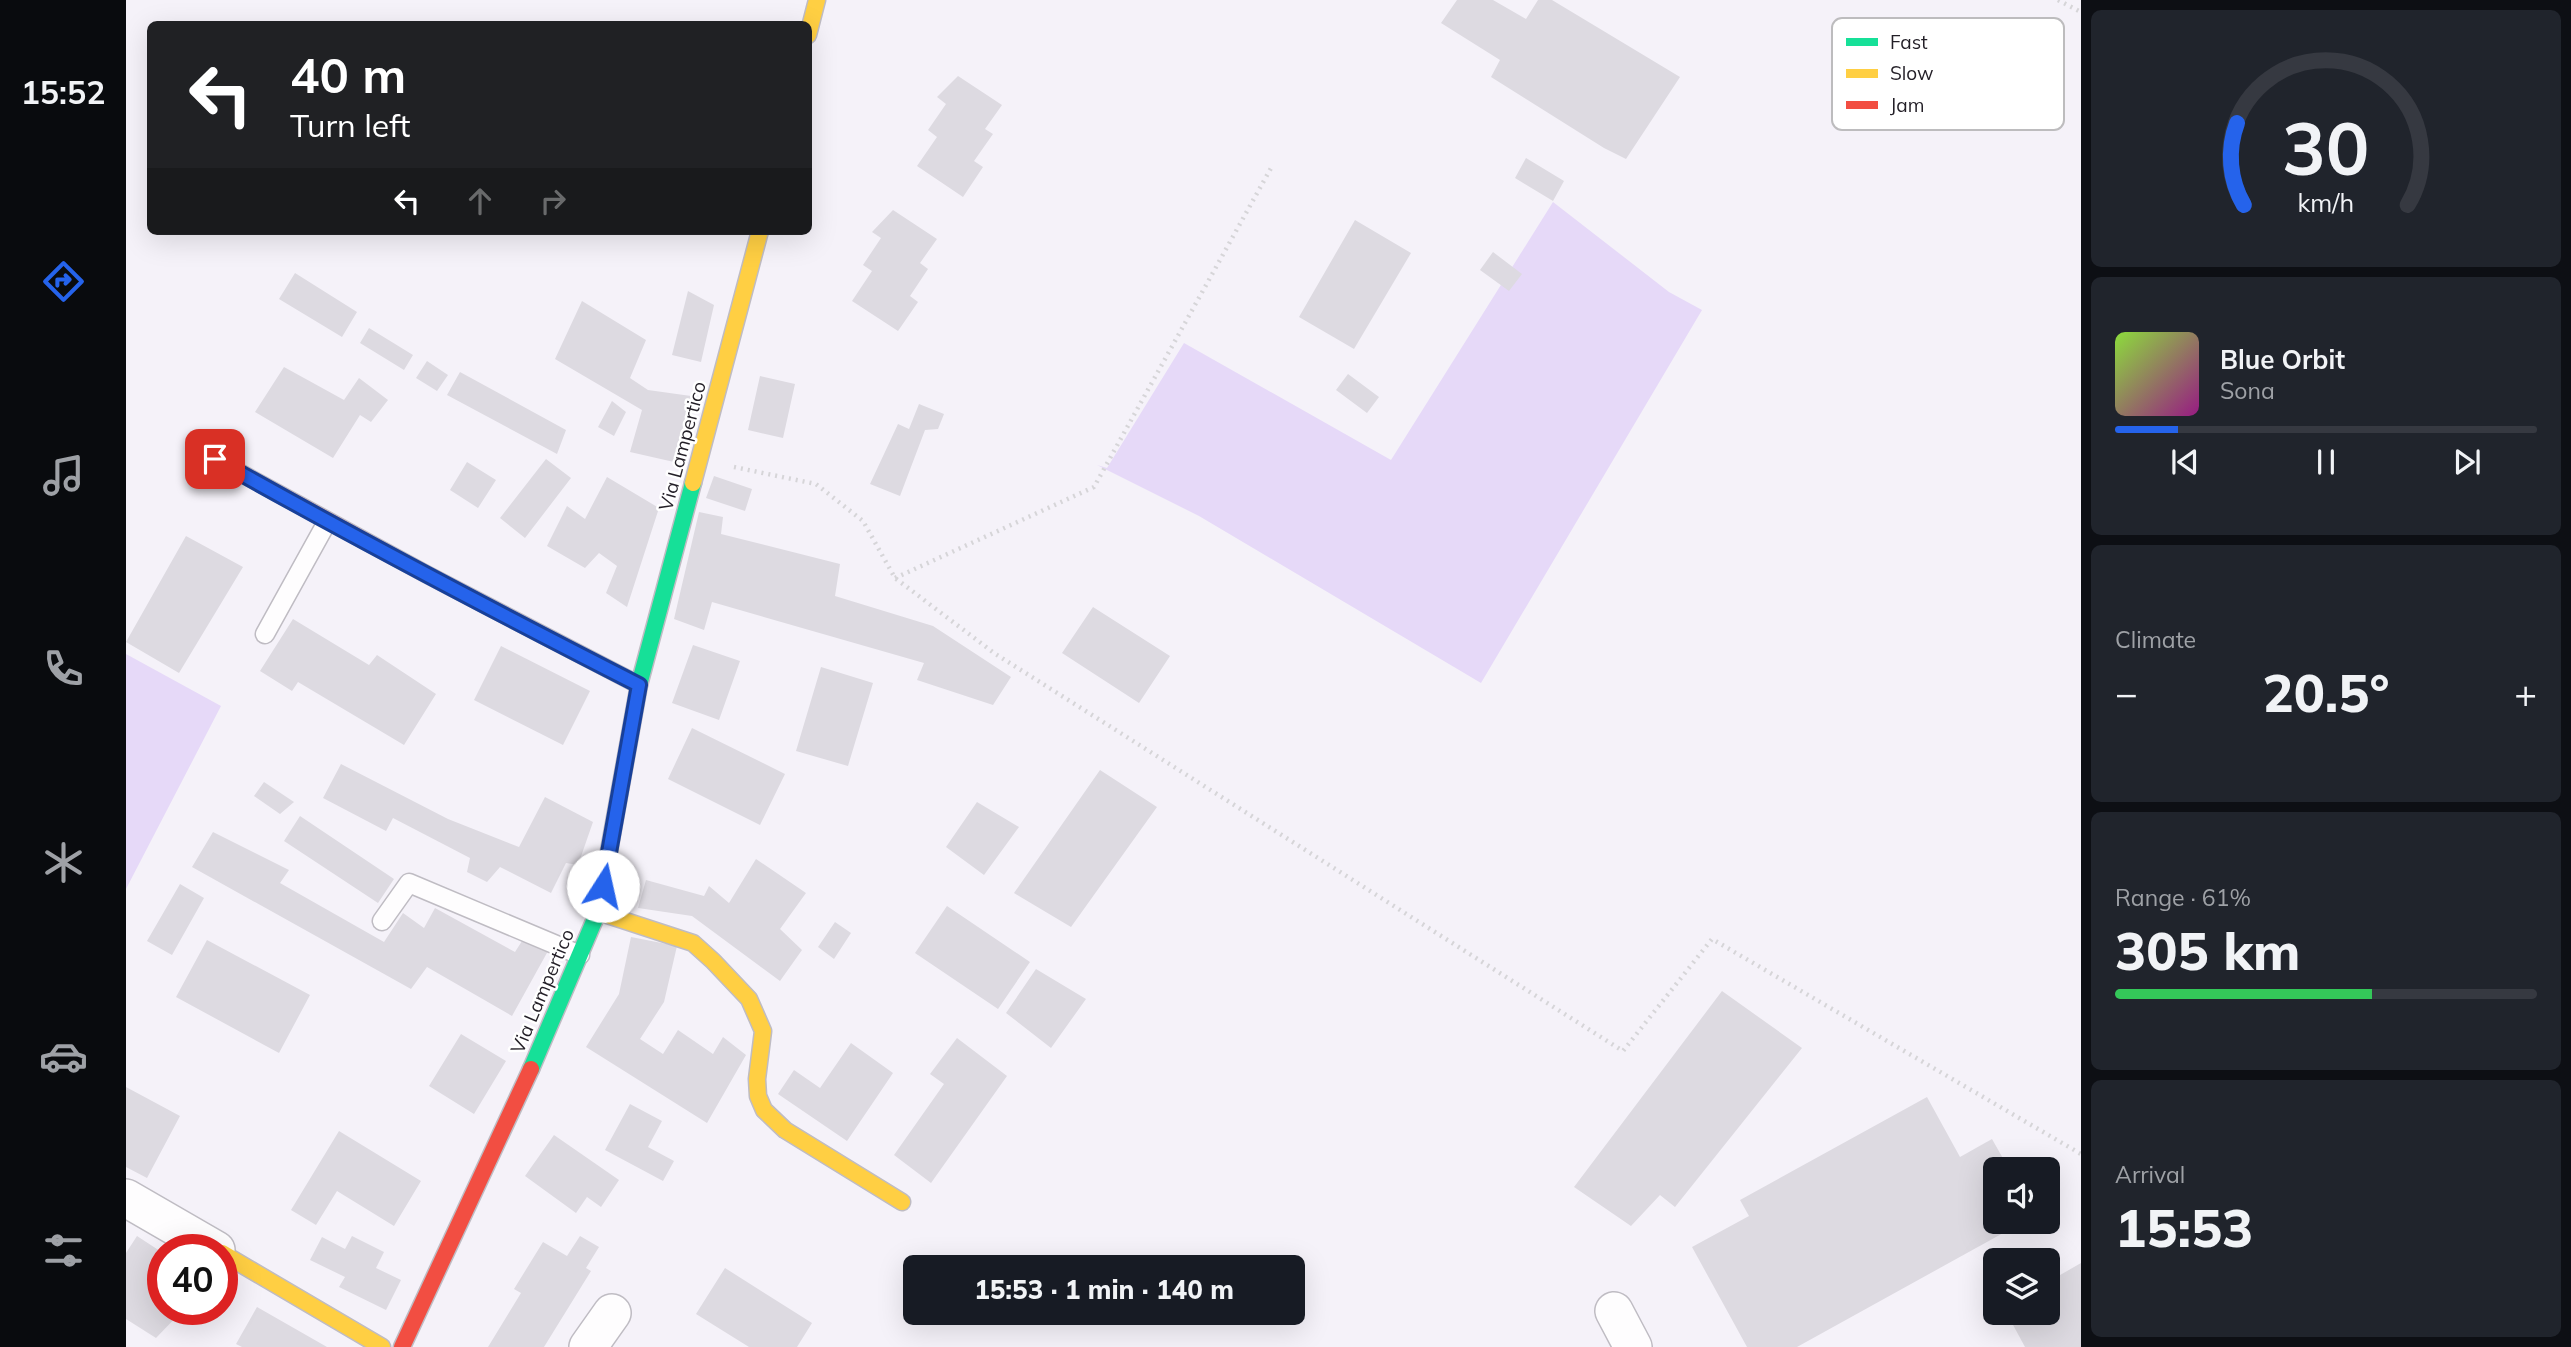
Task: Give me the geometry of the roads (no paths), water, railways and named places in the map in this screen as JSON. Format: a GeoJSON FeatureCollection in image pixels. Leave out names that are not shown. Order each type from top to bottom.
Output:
{"type":"FeatureCollection","features":[{"type":"Feature","properties":{"kind":"street"},"geometry":{"type":"LineString","coordinates":[[812,21],[817,0]]}},
{"type":"Feature","properties":{"kind":"street","name":"Via Lampertico"},"geometry":{"type":"LineString","coordinates":[[401,1346],[551,1026],[598,912],[639,685],[759,235]]}},
{"type":"Feature","properties":{"kind":"street"},"geometry":{"type":"LineString","coordinates":[[215,459],[478,604],[639,685]]}},
{"type":"Feature","properties":{"kind":"street"},"geometry":{"type":"LineString","coordinates":[[598,912],[693,943],[713,961],[749,999],[763,1031],[758,1096],[764,1110],[785,1130],[902,1202]]}},
{"type":"Feature","properties":{"kind":"street"},"geometry":{"type":"LineString","coordinates":[[126,1198],[188,1234]]}},
{"type":"Feature","properties":{"kind":"street"},"geometry":{"type":"LineString","coordinates":[[238,1261],[401,1346]]}},
{"type":"Feature","properties":{"kind":"street"},"geometry":{"type":"LineString","coordinates":[[1614,1311],[1633,1347]]}},
{"type":"Feature","properties":{"kind":"street"},"geometry":{"type":"LineString","coordinates":[[588,1347],[612,1312]]}},
{"type":"Feature","properties":{"kind":"lane"},"geometry":{"type":"LineString","coordinates":[[265,634],[327,522]]}},
{"type":"Feature","properties":{"kind":"lane"},"geometry":{"type":"LineString","coordinates":[[382,921],[409,883],[580,955]]}}]}
